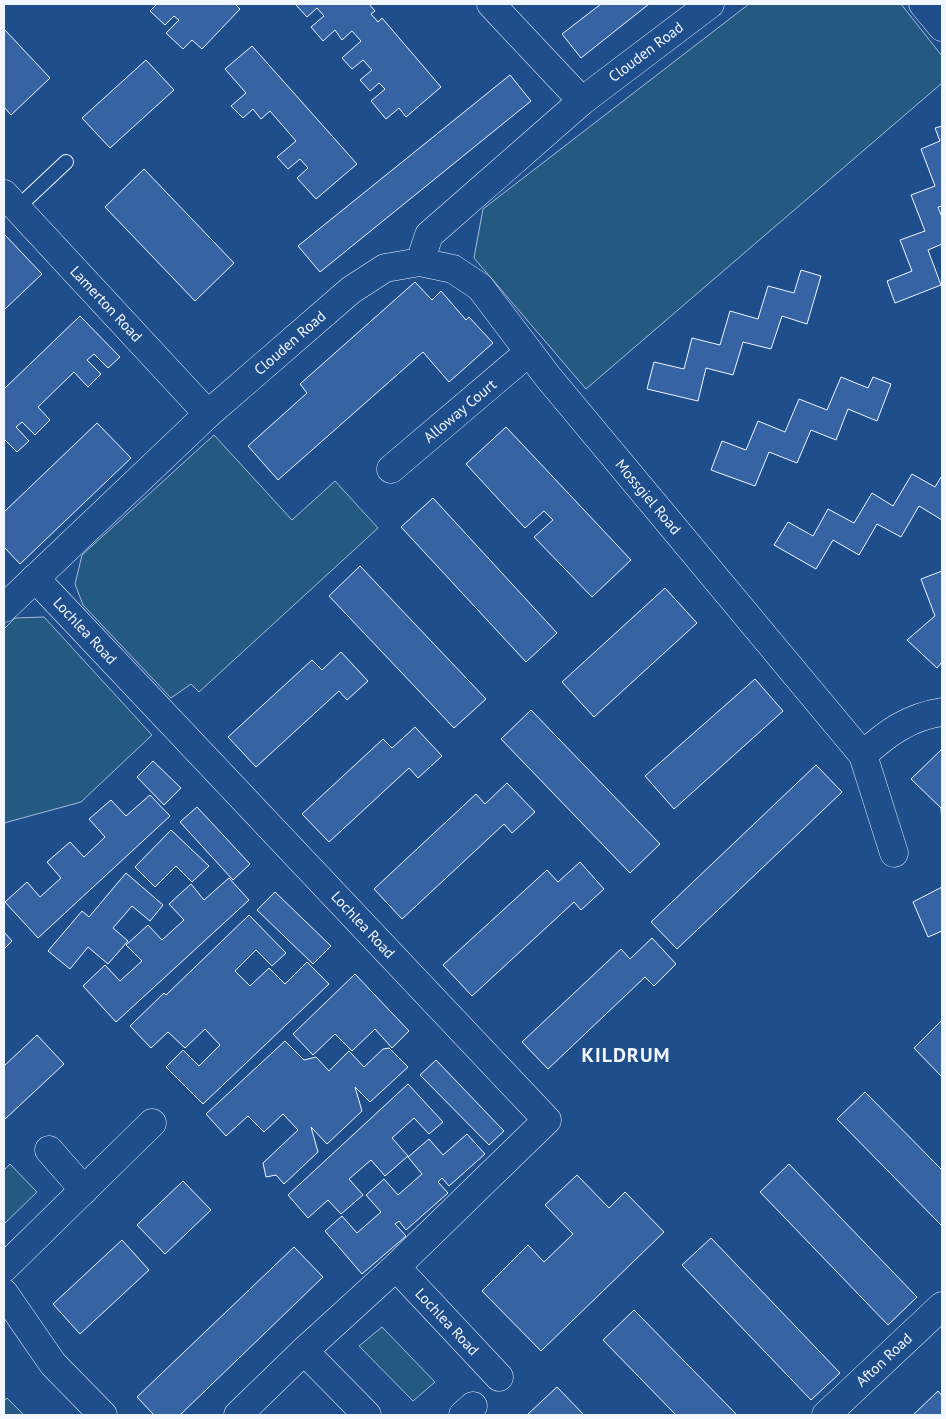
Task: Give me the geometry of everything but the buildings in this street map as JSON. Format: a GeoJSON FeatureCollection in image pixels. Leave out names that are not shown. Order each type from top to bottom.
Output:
{"type":"FeatureCollection","features":[{"type":"Feature","properties":{"kind":"street"},"geometry":{"type":"LineString","coordinates":[[491,4],[582,101]]}},
{"type":"Feature","properties":{"kind":"street","name":"Clouden Road"},"geometry":{"type":"LineString","coordinates":[[6,602],[35,578],[208,414],[351,290],[385,268],[420,262],[429,235],[582,101],[710,4]]}},
{"type":"Feature","properties":{"kind":"street"},"geometry":{"type":"LineString","coordinates":[[923,4],[942,27]]}},
{"type":"Feature","properties":{"kind":"street","name":"Lamerton Road"},"geometry":{"type":"LineString","coordinates":[[10,201],[208,414]]}},
{"type":"Feature","properties":{"kind":"street","name":"Mossgiel Road"},"geometry":{"type":"LineString","coordinates":[[420,262],[453,269],[480,288],[548,377],[863,755],[894,853]]}},
{"type":"Feature","properties":{"kind":"street","name":"Alloway Court"},"geometry":{"type":"LineString","coordinates":[[391,469],[529,352]]}},
{"type":"Feature","properties":{"kind":"street","name":"Lochlea Road"},"geometry":{"type":"LineString","coordinates":[[35,578],[547,1120],[396,1267],[304,1351],[238,1415]]}},
{"type":"Feature","properties":{"kind":"street"},"geometry":{"type":"LineString","coordinates":[[863,755],[885,734],[906,722],[942,712]]}},
{"type":"Feature","properties":{"kind":"street"},"geometry":{"type":"LineString","coordinates":[[4,1268],[152,1123]]}},
{"type":"Feature","properties":{"kind":"street"},"geometry":{"type":"LineString","coordinates":[[49,1150],[84,1190]]}},
{"type":"Feature","properties":{"kind":"street","name":"Lochlea Road"},"geometry":{"type":"LineString","coordinates":[[396,1267],[499,1377]]}},
{"type":"Feature","properties":{"kind":"street"},"geometry":{"type":"LineString","coordinates":[[4,1293],[53,1364],[89,1411]]}},
{"type":"Feature","properties":{"kind":"street","name":"Afton Road"},"geometry":{"type":"LineString","coordinates":[[826,1415],[942,1306]]}},
{"type":"Feature","properties":{"kind":"street"},"geometry":{"type":"LineString","coordinates":[[304,1351],[367,1415]]}},
{"type":"Feature","properties":{"kind":"lane"},"geometry":{"type":"LineString","coordinates":[[10,201],[66,162]]}},
{"type":"Feature","properties":{"kind":"shaded area"},"geometry":{"type":"Polygon","coordinates":[[[749,4],[901,4],[942,56],[942,83],[586,389],[474,258],[483,209],[749,4]]]}},
{"type":"Feature","properties":{"kind":"shaded area"},"geometry":{"type":"Polygon","coordinates":[[[214,435],[292,520],[335,481],[378,528],[199,692],[191,684],[171,698],[83,605],[75,584],[82,555],[214,435]]]}},
{"type":"Feature","properties":{"kind":"shaded area"},"geometry":{"type":"Polygon","coordinates":[[[44,617],[152,735],[81,802],[4,823],[4,629],[15,618],[44,617]]]}},
{"type":"Feature","properties":{"kind":"shaded area"},"geometry":{"type":"Polygon","coordinates":[[[10,1164],[37,1192],[4,1224],[4,1170],[10,1164]]]}},
{"type":"Feature","properties":{"kind":"shaded area"},"geometry":{"type":"Polygon","coordinates":[[[382,1327],[435,1382],[413,1401],[359,1346],[382,1327]]]}},
{"type":"Feature","properties":{"kind":"shaded area"},"geometry":{"type":"Polygon","coordinates":[[[7,1398],[24,1415],[4,1415],[4,1401],[7,1398]]]}},
{"type":"Feature","properties":{"kind":"district","name":"KILDRUM"},"geometry":{"type":"Point","coordinates":[626,1055]}}]}
